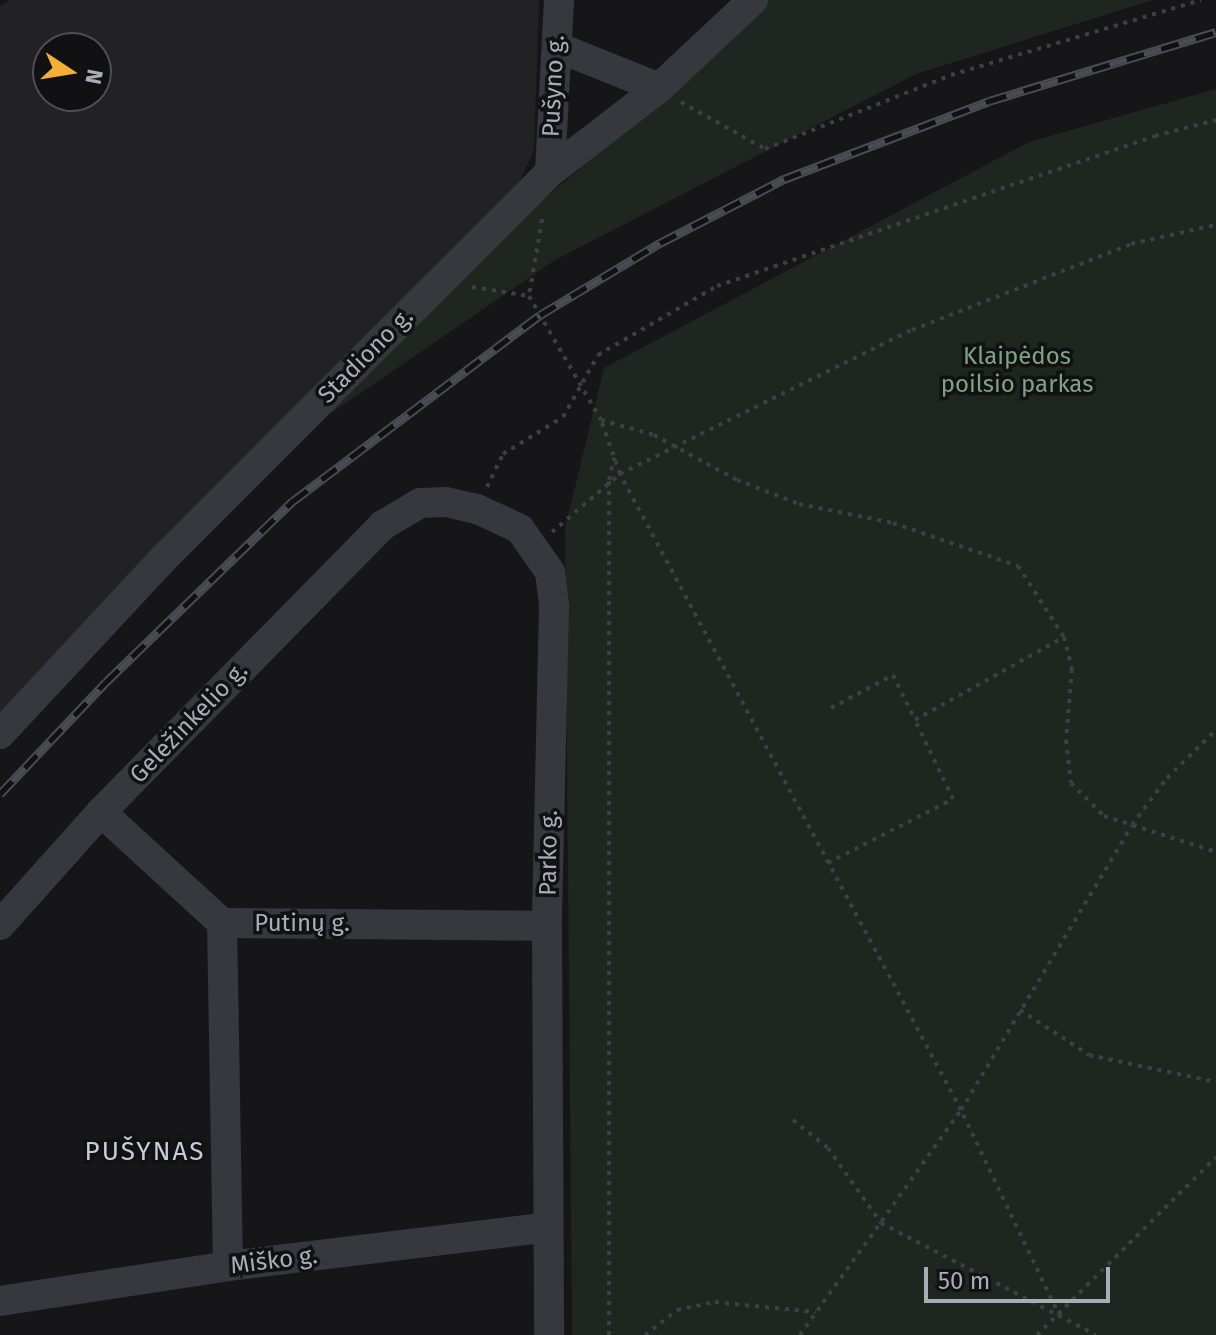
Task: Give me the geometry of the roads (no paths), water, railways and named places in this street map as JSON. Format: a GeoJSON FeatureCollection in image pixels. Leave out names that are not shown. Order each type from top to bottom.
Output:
{"type":"FeatureCollection","features":[{"type":"Feature","properties":{"kind":"street","name":"Pušyno g."},"geometry":{"type":"LineString","coordinates":[[550,172],[559,0]]}},
{"type":"Feature","properties":{"kind":"street","name":"Stadiono g."},"geometry":{"type":"LineString","coordinates":[[0,734],[168,554],[550,172],[659,88],[753,0]]}},
{"type":"Feature","properties":{"kind":"street"},"geometry":{"type":"LineString","coordinates":[[557,47],[659,88]]}},
{"type":"Feature","properties":{"kind":"street","name":"Parko g."},"geometry":{"type":"LineString","coordinates":[[383,525],[420,503],[477,509],[520,529],[536,546],[550,572],[554,607],[547,926],[549,1335]]}},
{"type":"Feature","properties":{"kind":"street","name":"Geležinkelio g."},"geometry":{"type":"LineString","coordinates":[[0,925],[101,812],[383,525]]}},
{"type":"Feature","properties":{"kind":"street","name":"Putinų g."},"geometry":{"type":"LineString","coordinates":[[101,812],[222,923],[547,926]]}},
{"type":"Feature","properties":{"kind":"street"},"geometry":{"type":"LineString","coordinates":[[222,923],[228,1266]]}},
{"type":"Feature","properties":{"kind":"street","name":"Miško g."},"geometry":{"type":"LineString","coordinates":[[0,1301],[228,1266],[548,1227]]}},
{"type":"Feature","properties":{"kind":"railway"},"geometry":{"type":"LineString","coordinates":[[0,794],[106,682],[293,501],[540,315],[660,243],[784,179],[989,101],[1216,32]]}},
{"type":"Feature","properties":{"kind":"district","name":"PUŠYNAS"},"geometry":{"type":"Point","coordinates":[145,1152]}},
{"type":"Feature","properties":{"kind":"park label","name":"Klaipėdos poilsio parkas"},"geometry":{"type":"Point","coordinates":[1017,371]}}]}
